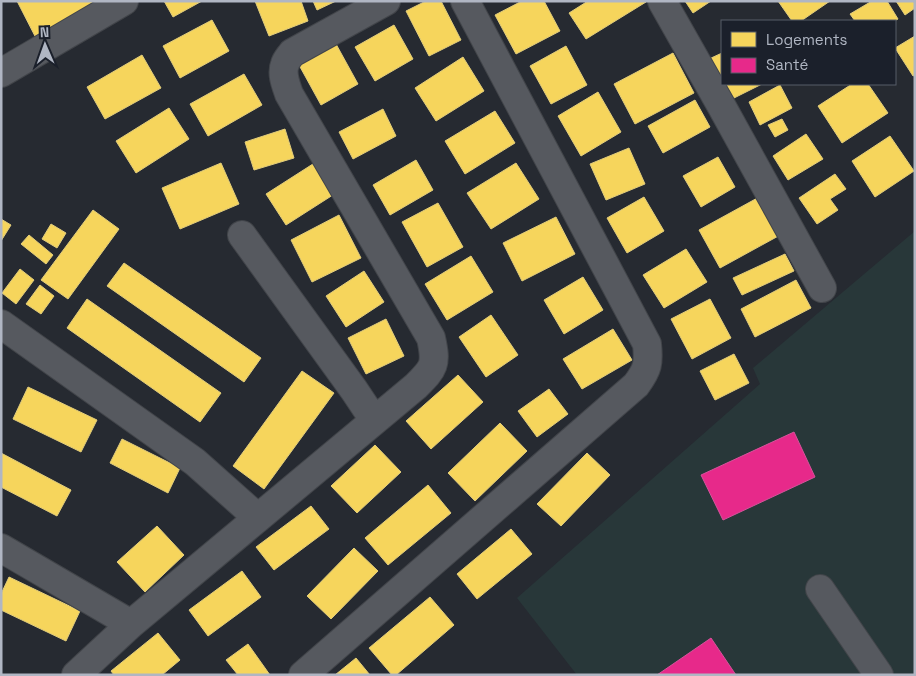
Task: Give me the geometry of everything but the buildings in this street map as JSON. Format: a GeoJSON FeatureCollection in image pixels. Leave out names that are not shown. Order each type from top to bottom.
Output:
{"type":"FeatureCollection","features":[{"type":"Feature","properties":{"kind":"street"},"geometry":{"type":"LineString","coordinates":[[1,73],[124,1]]}},
{"type":"Feature","properties":{"kind":"street"},"geometry":{"type":"LineString","coordinates":[[76,675],[131,624],[416,386],[434,366],[431,338],[289,94],[285,82],[285,64],[292,53],[386,1]]}},
{"type":"Feature","properties":{"kind":"street"},"geometry":{"type":"LineString","coordinates":[[303,675],[636,385],[645,373],[648,358],[647,344],[465,1]]}},
{"type":"Feature","properties":{"kind":"street"},"geometry":{"type":"LineString","coordinates":[[662,1],[822,288]]}},
{"type":"Feature","properties":{"kind":"street"},"geometry":{"type":"LineString","coordinates":[[242,235],[349,382],[374,420]]}},
{"type":"Feature","properties":{"kind":"street"},"geometry":{"type":"LineString","coordinates":[[1,324],[195,462],[258,518]]}},
{"type":"Feature","properties":{"kind":"street"},"geometry":{"type":"LineString","coordinates":[[1,548],[131,624]]}},
{"type":"Feature","properties":{"kind":"street"},"geometry":{"type":"LineString","coordinates":[[820,589],[880,675]]}},
{"type":"Feature","properties":{"kind":"shaded area"},"geometry":{"type":"Polygon","coordinates":[[[915,231],[915,675],[577,675],[517,598],[760,384],[753,368],[915,231]]]}}]}
